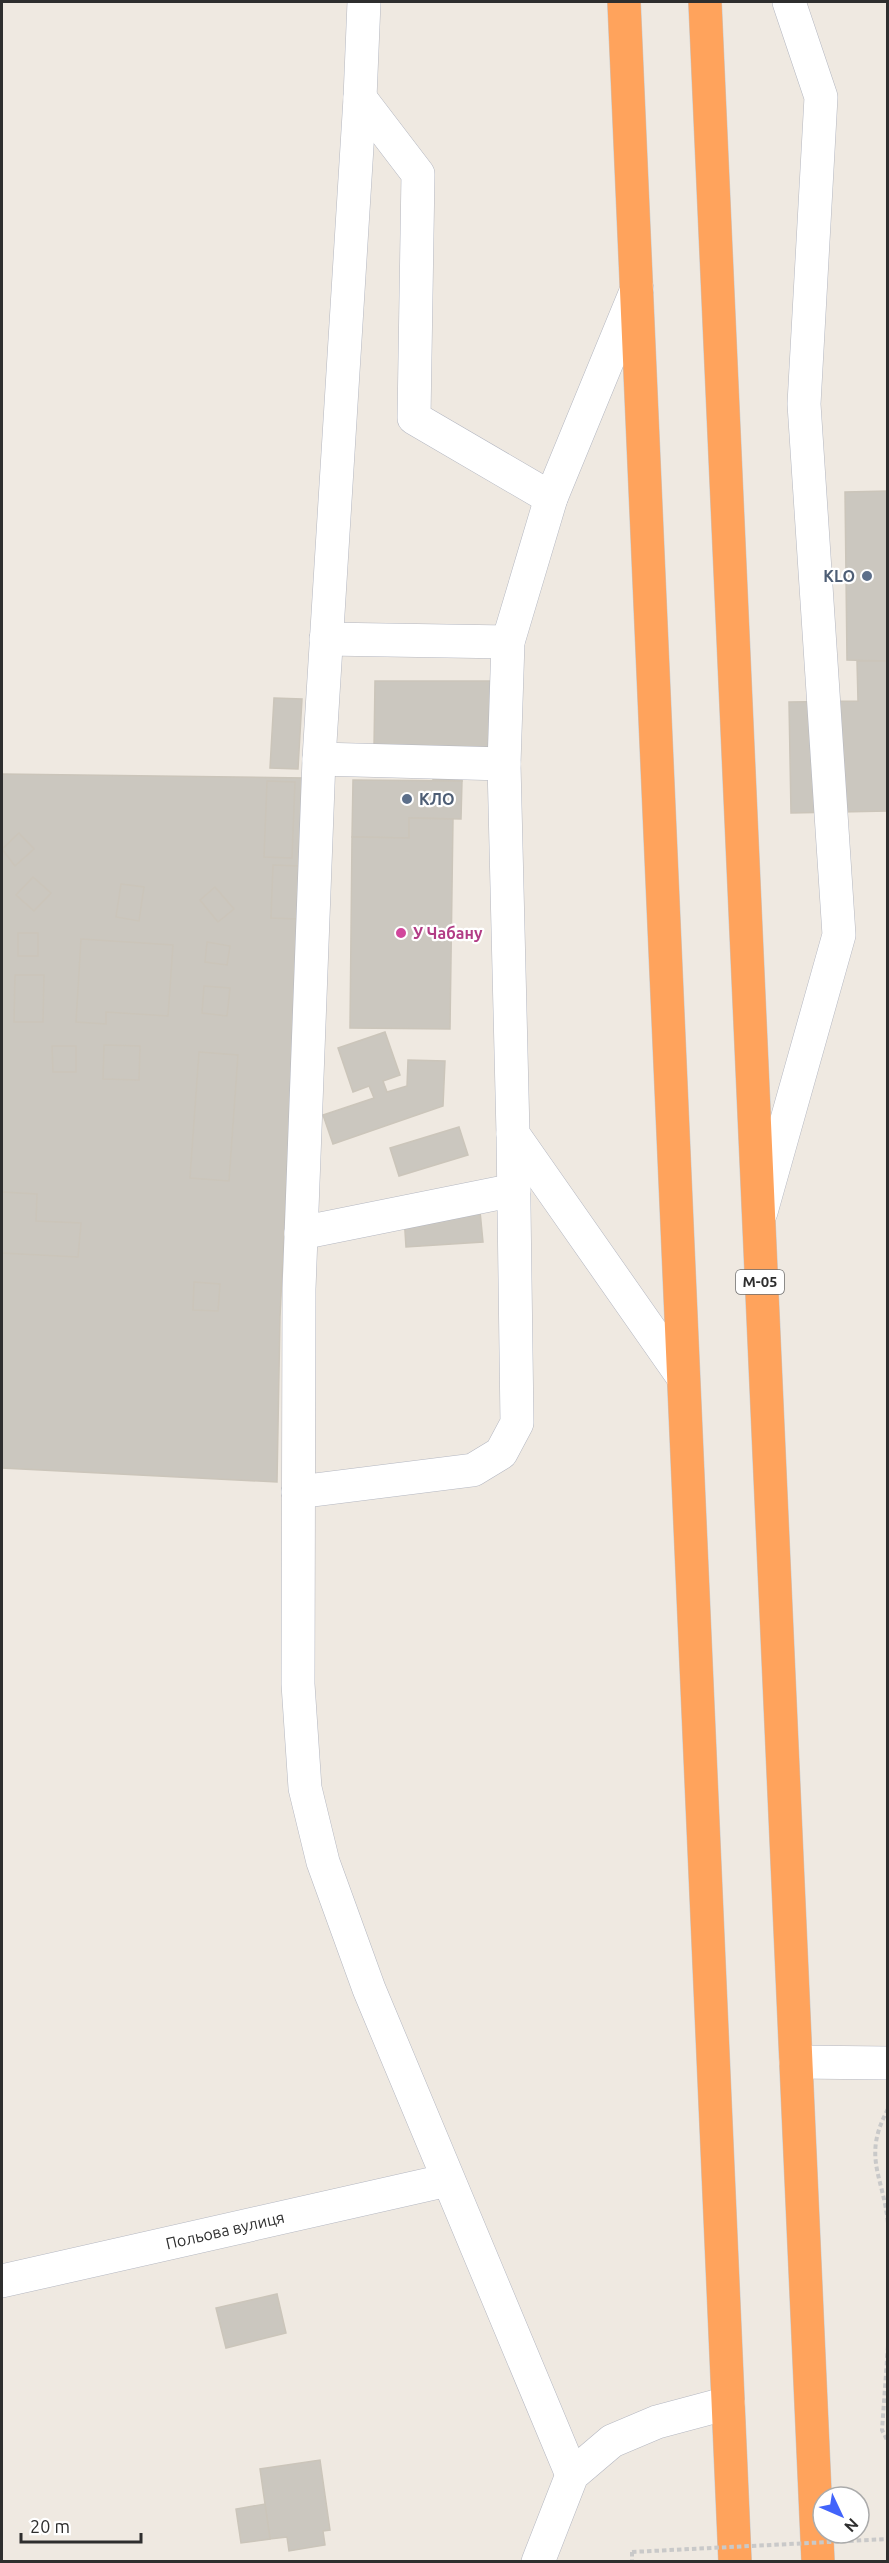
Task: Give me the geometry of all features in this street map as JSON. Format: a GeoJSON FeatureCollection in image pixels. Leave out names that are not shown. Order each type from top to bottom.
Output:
{"type":"FeatureCollection","features":[{"type":"Feature","properties":{"kind":"highway"},"geometry":{"type":"LineString","coordinates":[[624,2],[735,2562]]}},
{"type":"Feature","properties":{"kind":"highway","name":"М-05"},"geometry":{"type":"LineString","coordinates":[[705,2],[818,2562]]}},
{"type":"Feature","properties":{"kind":"street"},"geometry":{"type":"LineString","coordinates":[[364,2],[319,759],[302,1233],[298,1684],[305,1788],[323,1862],[369,1989],[572,2475]]}},
{"type":"Feature","properties":{"kind":"street"},"geometry":{"type":"LineString","coordinates":[[758,1222],[838,935],[804,404],[821,97],[789,2]]}},
{"type":"Feature","properties":{"kind":"street"},"geometry":{"type":"LineString","coordinates":[[360,98],[418,174],[414,418],[551,498]]}},
{"type":"Feature","properties":{"kind":"street"},"geometry":{"type":"LineString","coordinates":[[298,1492],[473,1470],[501,1453],[517,1423],[504,764],[508,642],[551,498],[637,289]]}},
{"type":"Feature","properties":{"kind":"street"},"geometry":{"type":"LineString","coordinates":[[326,639],[508,642]]}},
{"type":"Feature","properties":{"kind":"street"},"geometry":{"type":"LineString","coordinates":[[319,759],[504,764]]}},
{"type":"Feature","properties":{"kind":"street"},"geometry":{"type":"LineString","coordinates":[[513,1134],[684,1377]]}},
{"type":"Feature","properties":{"kind":"street"},"geometry":{"type":"LineString","coordinates":[[302,1233],[514,1190]]}},
{"type":"Feature","properties":{"kind":"street"},"geometry":{"type":"LineString","coordinates":[[796,2062],[888,2063]]}},
{"type":"Feature","properties":{"kind":"street","name":"Польова вулиця"},"geometry":{"type":"LineString","coordinates":[[2,2281],[448,2180]]}},
{"type":"Feature","properties":{"kind":"street"},"geometry":{"type":"LineString","coordinates":[[538,2562],[572,2475],[612,2441],[657,2422],[728,2403]]}},
{"type":"Feature","properties":{"kind":"path"},"geometry":{"type":"LineString","coordinates":[[888,2109],[878,2128],[873,2151],[888,2223]]}},
{"type":"Feature","properties":{"kind":"path"},"geometry":{"type":"LineString","coordinates":[[888,2346],[882,2430],[888,2442]]}},
{"type":"Feature","properties":{"kind":"path"},"geometry":{"type":"LineString","coordinates":[[632,2562],[632,2552],[888,2540]]}},
{"type":"Feature","properties":{"kind":"building","name":"KLO"},"geometry":{"type":"Polygon","coordinates":[[[888,491],[888,661],[847,660],[845,492],[888,491]]]}},
{"type":"Feature","properties":{"kind":"building"},"geometry":{"type":"Polygon","coordinates":[[[857,661],[888,661],[888,811],[791,813],[789,702],[858,701],[857,661]]]}},
{"type":"Feature","properties":{"kind":"building"},"geometry":{"type":"Polygon","coordinates":[[[375,681],[512,681],[511,747],[462,747],[462,781],[433,780],[433,748],[374,748],[375,681]]]}},
{"type":"Feature","properties":{"kind":"building"},"geometry":{"type":"Polygon","coordinates":[[[274,698],[302,699],[298,769],[270,768],[274,698]]]}},
{"type":"Feature","properties":{"kind":"building"},"geometry":{"type":"Polygon","coordinates":[[[2,774],[306,778],[280,1317],[277,1482],[2,1468],[2,774]]]}},
{"type":"Feature","properties":{"kind":"building","name":"КЛО"},"geometry":{"type":"Polygon","coordinates":[[[353,780],[462,781],[461,819],[409,818],[409,838],[352,837],[353,780]]]}},
{"type":"Feature","properties":{"kind":"building"},"geometry":{"type":"Polygon","coordinates":[[[267,781],[295,782],[292,858],[264,857],[267,781]]]}},
{"type":"Feature","properties":{"kind":"building","name":"У Чабану"},"geometry":{"type":"Polygon","coordinates":[[[409,818],[453,819],[450,1029],[350,1028],[352,837],[409,838],[409,818]]]}},
{"type":"Feature","properties":{"kind":"building"},"geometry":{"type":"Polygon","coordinates":[[[19,833],[34,849],[15,866],[2,849],[19,833]]]}},
{"type":"Feature","properties":{"kind":"building"},"geometry":{"type":"Polygon","coordinates":[[[273,865],[299,866],[297,919],[271,918],[273,865]]]}},
{"type":"Feature","properties":{"kind":"building"},"geometry":{"type":"Polygon","coordinates":[[[33,877],[51,893],[34,911],[16,895],[33,877]]]}},
{"type":"Feature","properties":{"kind":"building"},"geometry":{"type":"Polygon","coordinates":[[[121,884],[144,887],[139,921],[116,917],[121,884]]]}},
{"type":"Feature","properties":{"kind":"building"},"geometry":{"type":"Polygon","coordinates":[[[215,887],[234,909],[218,922],[200,900],[215,887]]]}},
{"type":"Feature","properties":{"kind":"building"},"geometry":{"type":"Polygon","coordinates":[[[18,933],[38,933],[38,956],[18,956],[18,933]]]}},
{"type":"Feature","properties":{"kind":"building"},"geometry":{"type":"Polygon","coordinates":[[[81,939],[173,945],[168,1016],[106,1012],[106,1024],[76,1022],[81,939]]]}},
{"type":"Feature","properties":{"kind":"building"},"geometry":{"type":"Polygon","coordinates":[[[207,942],[230,946],[227,965],[205,962],[207,942]]]}},
{"type":"Feature","properties":{"kind":"building"},"geometry":{"type":"Polygon","coordinates":[[[15,975],[44,975],[43,1022],[14,1022],[15,975]]]}},
{"type":"Feature","properties":{"kind":"building"},"geometry":{"type":"Polygon","coordinates":[[[204,986],[230,988],[227,1016],[202,1013],[204,986]]]}},
{"type":"Feature","properties":{"kind":"building"},"geometry":{"type":"Polygon","coordinates":[[[385,1032],[400,1075],[383,1081],[387,1092],[407,1086],[408,1060],[445,1061],[443,1106],[333,1144],[323,1115],[374,1098],[369,1086],[353,1092],[338,1048],[385,1032]]]}},
{"type":"Feature","properties":{"kind":"building"},"geometry":{"type":"Polygon","coordinates":[[[104,1045],[140,1046],[139,1080],[103,1079],[104,1045]]]}},
{"type":"Feature","properties":{"kind":"building"},"geometry":{"type":"Polygon","coordinates":[[[52,1046],[76,1046],[76,1072],[53,1072],[52,1046]]]}},
{"type":"Feature","properties":{"kind":"building"},"geometry":{"type":"Polygon","coordinates":[[[199,1052],[238,1055],[229,1181],[190,1178],[199,1052]]]}},
{"type":"Feature","properties":{"kind":"building"},"geometry":{"type":"Polygon","coordinates":[[[459,1127],[468,1155],[399,1176],[390,1148],[459,1127]]]}},
{"type":"Feature","properties":{"kind":"building"},"geometry":{"type":"Polygon","coordinates":[[[2,1192],[37,1194],[36,1221],[81,1223],[78,1257],[2,1253],[2,1192]]]}},
{"type":"Feature","properties":{"kind":"building"},"geometry":{"type":"Polygon","coordinates":[[[480,1211],[483,1242],[406,1247],[404,1216],[480,1211]]]}},
{"type":"Feature","properties":{"kind":"building"},"geometry":{"type":"Polygon","coordinates":[[[194,1282],[220,1284],[218,1311],[193,1310],[194,1282]]]}},
{"type":"Feature","properties":{"kind":"building"},"geometry":{"type":"Polygon","coordinates":[[[277,2294],[286,2333],[226,2348],[216,2308],[277,2294]]]}},
{"type":"Feature","properties":{"kind":"building"},"geometry":{"type":"Polygon","coordinates":[[[320,2460],[330,2530],[323,2531],[325,2545],[289,2551],[287,2537],[270,2539],[260,2469],[320,2460]]]}},
{"type":"Feature","properties":{"kind":"building"},"geometry":{"type":"Polygon","coordinates":[[[265,2504],[270,2539],[241,2543],[236,2509],[265,2504]]]}},
{"type":"Feature","properties":{"kind":"place","name":"KLO"},"geometry":{"type":"Point","coordinates":[867,576]}},
{"type":"Feature","properties":{"kind":"place","name":"КЛО"},"geometry":{"type":"Point","coordinates":[407,799]}},
{"type":"Feature","properties":{"kind":"place","name":"У Чабану"},"geometry":{"type":"Point","coordinates":[401,933]}}]}
